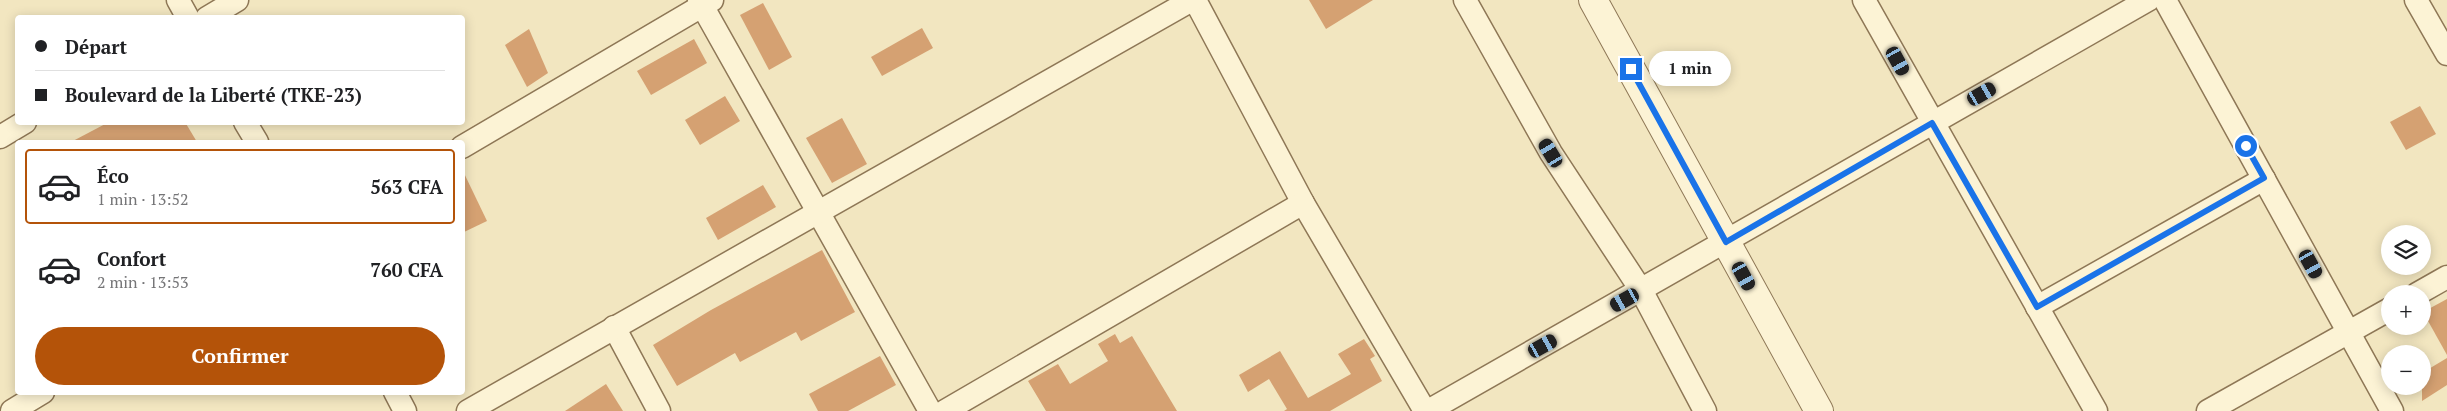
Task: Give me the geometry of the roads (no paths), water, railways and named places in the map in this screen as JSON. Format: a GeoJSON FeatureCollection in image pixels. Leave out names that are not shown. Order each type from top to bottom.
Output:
{"type":"FeatureCollection","features":[{"type":"Feature","properties":{"kind":"street"},"geometry":{"type":"LineString","coordinates":[[178,0],[186,15]]}},
{"type":"Feature","properties":{"kind":"street"},"geometry":{"type":"LineString","coordinates":[[212,15],[238,0]]}},
{"type":"Feature","properties":{"kind":"street"},"geometry":{"type":"LineString","coordinates":[[468,411],[1194,0],[1303,203],[1426,411],[1726,242],[2148,0]]}},
{"type":"Feature","properties":{"kind":"street"},"geometry":{"type":"LineString","coordinates":[[1464,0],[1551,153],[1641,290],[1705,411]]}},
{"type":"Feature","properties":{"kind":"street"},"geometry":{"type":"LineString","coordinates":[[1593,0],[1819,411]]}},
{"type":"Feature","properties":{"kind":"street"},"geometry":{"type":"LineString","coordinates":[[1864,0],[2096,411]]}},
{"type":"Feature","properties":{"kind":"street"},"geometry":{"type":"LineString","coordinates":[[2165,0],[2392,411]]}},
{"type":"Feature","properties":{"kind":"street"},"geometry":{"type":"LineString","coordinates":[[2416,0],[2447,54]]}},
{"type":"Feature","properties":{"kind":"street"},"geometry":{"type":"LineString","coordinates":[[465,145],[704,2],[818,212],[930,411]]}},
{"type":"Feature","properties":{"kind":"street"},"geometry":{"type":"LineString","coordinates":[[0,137],[20,125]]}},
{"type":"Feature","properties":{"kind":"street"},"geometry":{"type":"LineString","coordinates":[[248,125],[255,140]]}},
{"type":"Feature","properties":{"kind":"street"},"geometry":{"type":"LineString","coordinates":[[2037,307],[2264,178]]}},
{"type":"Feature","properties":{"kind":"street"},"geometry":{"type":"LineString","coordinates":[[945,411],[1303,203]]}},
{"type":"Feature","properties":{"kind":"street"},"geometry":{"type":"LineString","coordinates":[[2431,286],[2447,277]]}},
{"type":"Feature","properties":{"kind":"street"},"geometry":{"type":"LineString","coordinates":[[2208,411],[2381,314]]}},
{"type":"Feature","properties":{"kind":"street"},"geometry":{"type":"LineString","coordinates":[[614,327],[659,411]]}},
{"type":"Feature","properties":{"kind":"street"},"geometry":{"type":"LineString","coordinates":[[12,411],[39,395]]}},
{"type":"Feature","properties":{"kind":"street"},"geometry":{"type":"LineString","coordinates":[[397,395],[405,411]]}}]}
